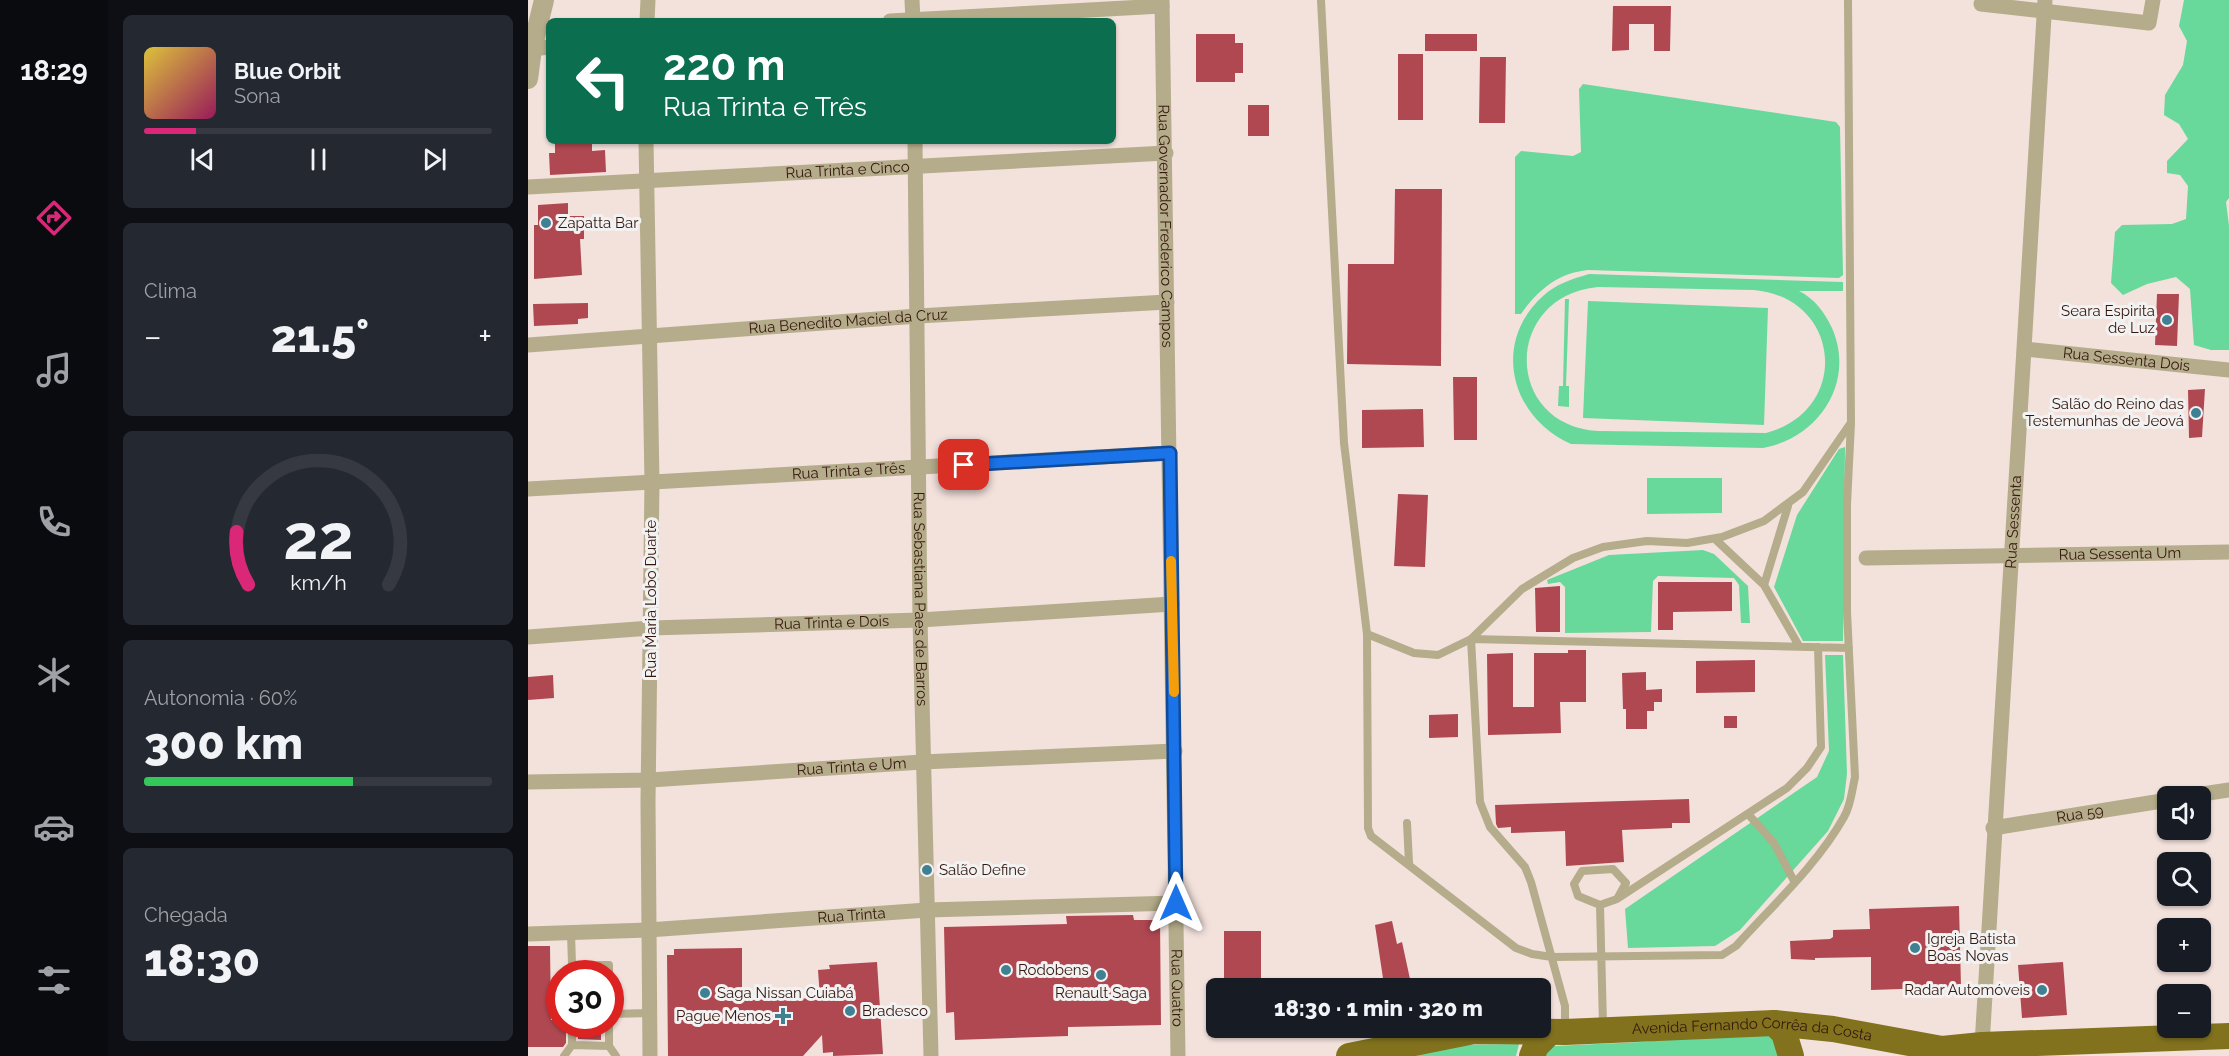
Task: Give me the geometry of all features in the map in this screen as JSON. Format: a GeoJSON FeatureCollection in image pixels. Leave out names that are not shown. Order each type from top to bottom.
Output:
{"type":"FeatureCollection","features":[{"type":"Feature","properties":{"kind":"highway","name":"Avenida Fernando Corrêa da Costa"},"geometry":{"type":"LineString","coordinates":[[1349,1056],[1474,1031],[1557,1032],[1773,1023],[1833,1029],[1934,1048],[2229,1036]]}},
{"type":"Feature","properties":{"kind":"highway"},"geometry":{"type":"LineString","coordinates":[[1773,1023],[1784,1034],[1791,1056]]}},
{"type":"Feature","properties":{"kind":"highway"},"geometry":{"type":"LineString","coordinates":[[1532,1056],[1536,1046],[1557,1032]]}},
{"type":"Feature","properties":{"kind":"street"},"geometry":{"type":"LineString","coordinates":[[528,79],[540,48],[542,0]]}},
{"type":"Feature","properties":{"kind":"street"},"geometry":{"type":"LineString","coordinates":[[647,18],[648,0]]}},
{"type":"Feature","properties":{"kind":"street"},"geometry":{"type":"LineString","coordinates":[[912,0],[913,18]]}},
{"type":"Feature","properties":{"kind":"street"},"geometry":{"type":"LineString","coordinates":[[1981,4],[2044,5],[2149,23],[2152,0]]}},
{"type":"Feature","properties":{"kind":"street"},"geometry":{"type":"LineString","coordinates":[[942,18],[1162,3]]}},
{"type":"Feature","properties":{"kind":"street","name":"Rua Governador Frederico Campos"},"geometry":{"type":"LineString","coordinates":[[1162,3],[1170,453]]}},
{"type":"Feature","properties":{"kind":"street","name":"Rua Sessenta"},"geometry":{"type":"LineString","coordinates":[[1982,1045],[2044,5]]}},
{"type":"Feature","properties":{"kind":"street","name":"Rua Maria Lobo Duarte"},"geometry":{"type":"LineString","coordinates":[[646,144],[652,482],[648,930],[650,1056]]}},
{"type":"Feature","properties":{"kind":"street","name":"Rua Sebastiana Paes de Barros"},"geometry":{"type":"LineString","coordinates":[[915,144],[922,762],[931,1056]]}},
{"type":"Feature","properties":{"kind":"street","name":"Rua Trinta e Cinco"},"geometry":{"type":"LineString","coordinates":[[528,187],[646,183],[1166,153]]}},
{"type":"Feature","properties":{"kind":"street","name":"Rua Benedito Maciel da Cruz"},"geometry":{"type":"LineString","coordinates":[[528,345],[918,316],[1167,302]]}},
{"type":"Feature","properties":{"kind":"street","name":"Rua Sessenta Dois"},"geometry":{"type":"LineString","coordinates":[[2025,349],[2229,370]]}},
{"type":"Feature","properties":{"kind":"street","name":"Rua Trinta e Três"},"geometry":{"type":"LineString","coordinates":[[528,489],[1170,453]]}},
{"type":"Feature","properties":{"kind":"street","name":"Rua Quatro"},"geometry":{"type":"LineString","coordinates":[[1170,453],[1178,1056]]}},
{"type":"Feature","properties":{"kind":"street","name":"Rua Sessenta Um"},"geometry":{"type":"LineString","coordinates":[[1866,558],[2229,552]]}},
{"type":"Feature","properties":{"kind":"street","name":"Rua Trinta e Dois"},"geometry":{"type":"LineString","coordinates":[[528,637],[651,628],[920,620],[1172,604]]}},
{"type":"Feature","properties":{"kind":"street","name":"Rua Trinta e Um"},"geometry":{"type":"LineString","coordinates":[[528,782],[650,780],[922,762],[1175,751]]}},
{"type":"Feature","properties":{"kind":"street"},"geometry":{"type":"LineString","coordinates":[[2211,793],[2229,790]]}},
{"type":"Feature","properties":{"kind":"street","name":"Rua 59"},"geometry":{"type":"LineString","coordinates":[[1994,828],[2157,802]]}},
{"type":"Feature","properties":{"kind":"street","name":"Rua Trinta"},"geometry":{"type":"LineString","coordinates":[[528,934],[648,930],[927,910],[1176,903]]}},
{"type":"Feature","properties":{"kind":"lane"},"geometry":{"type":"LineString","coordinates":[[1321,0],[1344,443],[1367,634],[1368,828],[1371,836],[1409,863],[1516,948],[1532,954],[1552,957],[1722,955],[1736,946],[1818,855],[1845,816],[1850,803],[1855,777],[1849,648],[1847,504],[1851,423],[1848,0]]}},
{"type":"Feature","properties":{"kind":"lane"},"geometry":{"type":"LineString","coordinates":[[1367,634],[1414,653],[1438,655],[1471,639],[1522,589],[1573,558],[1603,547],[1647,541],[1687,543],[1715,539],[1764,521],[1788,506],[1816,476],[1851,423]]}},
{"type":"Feature","properties":{"kind":"lane"},"geometry":{"type":"LineString","coordinates":[[1764,585],[1788,506]]}},
{"type":"Feature","properties":{"kind":"lane"},"geometry":{"type":"LineString","coordinates":[[1715,539],[1764,585],[1799,646]]}},
{"type":"Feature","properties":{"kind":"lane"},"geometry":{"type":"LineString","coordinates":[[1471,639],[1849,648]]}},
{"type":"Feature","properties":{"kind":"lane"},"geometry":{"type":"LineString","coordinates":[[1471,639],[1480,802],[1490,827],[1525,867],[1565,1006],[1557,1032]]}},
{"type":"Feature","properties":{"kind":"lane"},"geometry":{"type":"LineString","coordinates":[[1617,899],[1626,884],[1618,872],[1612,869],[1582,871],[1574,884],[1578,896],[1600,904],[1617,899],[1787,788],[1807,768],[1821,747],[1818,647]]}},
{"type":"Feature","properties":{"kind":"lane"},"geometry":{"type":"LineString","coordinates":[[1748,814],[1774,843],[1794,881]]}},
{"type":"Feature","properties":{"kind":"lane"},"geometry":{"type":"LineString","coordinates":[[1407,823],[1409,863]]}},
{"type":"Feature","properties":{"kind":"lane"},"geometry":{"type":"LineString","coordinates":[[1600,904],[1603,1030]]}},
{"type":"Feature","properties":{"kind":"lane"},"geometry":{"type":"LineString","coordinates":[[571,933],[572,960]]}},
{"type":"Feature","properties":{"kind":"lane"},"geometry":{"type":"LineString","coordinates":[[624,1014],[650,1013]]}},
{"type":"Feature","properties":{"kind":"lane"},"geometry":{"type":"LineString","coordinates":[[564,1056],[572,1046],[572,1038]]}},
{"type":"Feature","properties":{"kind":"lane"},"geometry":{"type":"LineString","coordinates":[[609,1038],[609,1046],[616,1056]]}},
{"type":"Feature","properties":{"kind":"lane"},"geometry":{"type":"LineString","coordinates":[[572,1046],[609,1046]]}},
{"type":"Feature","properties":{"kind":"green space"},"geometry":{"type":"Polygon","coordinates":[[[2184,0],[2229,0],[2229,198],[2226,202],[2229,226],[2229,350],[2211,350],[2194,345],[2190,289],[2176,277],[2147,284],[2123,295],[2111,283],[2115,232],[2122,225],[2172,224],[2186,219],[2188,186],[2180,175],[2167,173],[2167,161],[2188,139],[2179,124],[2164,115],[2165,95],[2183,65],[2187,41],[2179,26],[2184,0]]]}},
{"type":"Feature","properties":{"kind":"green space"},"geometry":{"type":"Polygon","coordinates":[[[1583,84],[1836,122],[1840,127],[1843,275],[1839,278],[1588,270],[1558,279],[1534,297],[1521,314],[1515,314],[1515,157],[1521,151],[1573,156],[1581,152],[1579,89],[1583,84]]]}},
{"type":"Feature","properties":{"kind":"green space"},"geometry":{"type":"Polygon","coordinates":[[[1589,274],[1843,282],[1843,291],[1799,291],[1810,298],[1822,312],[1832,328],[1838,349],[1839,369],[1835,388],[1827,405],[1800,433],[1783,442],[1763,448],[1571,444],[1550,432],[1534,417],[1522,398],[1515,378],[1513,357],[1517,335],[1527,315],[1543,296],[1564,282],[1589,274]],[[1598,287],[1567,296],[1545,312],[1531,335],[1527,360],[1531,385],[1545,407],[1567,423],[1598,431],[1766,433],[1793,421],[1812,403],[1823,380],[1825,356],[1819,333],[1805,313],[1783,298],[1754,290],[1598,287]]]}},
{"type":"Feature","properties":{"kind":"green space"},"geometry":{"type":"Polygon","coordinates":[[[1565,299],[1569,299],[1566,386],[1569,386],[1569,407],[1558,406],[1559,386],[1563,386],[1565,299]]]}},
{"type":"Feature","properties":{"kind":"green space"},"geometry":{"type":"Polygon","coordinates":[[[1588,301],[1768,308],[1764,425],[1583,418],[1588,301]]]}},
{"type":"Feature","properties":{"kind":"green space"},"geometry":{"type":"Polygon","coordinates":[[[1845,447],[1843,641],[1803,641],[1774,587],[1797,515],[1839,449],[1845,447]]]}},
{"type":"Feature","properties":{"kind":"green space"},"geometry":{"type":"Polygon","coordinates":[[[1647,478],[1722,478],[1722,513],[1647,514],[1647,478]]]}},
{"type":"Feature","properties":{"kind":"green space"},"geometry":{"type":"Polygon","coordinates":[[[1703,550],[1714,554],[1748,586],[1750,623],[1741,623],[1739,585],[1734,578],[1658,576],[1653,581],[1651,632],[1565,633],[1565,587],[1560,582],[1548,584],[1547,580],[1609,555],[1703,550]]]}},
{"type":"Feature","properties":{"kind":"green space"},"geometry":{"type":"Polygon","coordinates":[[[1825,655],[1843,655],[1847,774],[1844,799],[1828,831],[1740,930],[1715,946],[1628,948],[1625,909],[1817,777],[1829,751],[1825,655]]]}},
{"type":"Feature","properties":{"kind":"green space"},"geometry":{"type":"Polygon","coordinates":[[[1767,1031],[1787,1056],[1539,1056],[1554,1046],[1641,1042],[1767,1031]]]}},
{"type":"Feature","properties":{"kind":"green space"},"geometry":{"type":"Polygon","coordinates":[[[1519,1044],[1516,1056],[1396,1056],[1453,1045],[1519,1044]]]}},
{"type":"Feature","properties":{"kind":"building"},"geometry":{"type":"Polygon","coordinates":[[[1613,6],[1671,6],[1670,51],[1654,51],[1654,24],[1629,24],[1629,50],[1612,51],[1613,6]]]}},
{"type":"Feature","properties":{"kind":"building"},"geometry":{"type":"Polygon","coordinates":[[[1196,34],[1235,34],[1235,43],[1243,43],[1243,73],[1235,73],[1235,82],[1196,82],[1196,34]]]}},
{"type":"Feature","properties":{"kind":"building"},"geometry":{"type":"Polygon","coordinates":[[[1425,34],[1477,34],[1477,51],[1425,51],[1425,34]]]}},
{"type":"Feature","properties":{"kind":"building"},"geometry":{"type":"Polygon","coordinates":[[[1398,54],[1423,54],[1423,120],[1398,120],[1398,54]]]}},
{"type":"Feature","properties":{"kind":"building"},"geometry":{"type":"Polygon","coordinates":[[[1480,57],[1506,57],[1505,123],[1479,123],[1480,57]]]}},
{"type":"Feature","properties":{"kind":"building"},"geometry":{"type":"Polygon","coordinates":[[[1248,105],[1269,105],[1269,136],[1248,136],[1248,105]]]}},
{"type":"Feature","properties":{"kind":"building"},"geometry":{"type":"Polygon","coordinates":[[[555,144],[592,144],[592,151],[605,150],[606,172],[550,175],[549,153],[555,153],[555,144]]]}},
{"type":"Feature","properties":{"kind":"building"},"geometry":{"type":"Polygon","coordinates":[[[1395,189],[1442,189],[1441,366],[1347,364],[1348,264],[1394,264],[1395,189]]]}},
{"type":"Feature","properties":{"kind":"building"},"geometry":{"type":"Polygon","coordinates":[[[568,203],[568,216],[584,216],[584,239],[580,239],[582,275],[534,279],[534,225],[538,225],[538,205],[568,203]]]}},
{"type":"Feature","properties":{"kind":"building","name":"Seara Espirita de Luz"},"geometry":{"type":"Polygon","coordinates":[[[2157,294],[2179,294],[2177,346],[2155,345],[2157,294]]]}},
{"type":"Feature","properties":{"kind":"building"},"geometry":{"type":"Polygon","coordinates":[[[588,303],[588,318],[578,319],[578,324],[534,326],[533,304],[588,303]]]}},
{"type":"Feature","properties":{"kind":"building"},"geometry":{"type":"Polygon","coordinates":[[[1453,377],[1477,377],[1477,440],[1454,440],[1453,377]]]}},
{"type":"Feature","properties":{"kind":"building","name":"Salão do Reino das Testemunhas de Jeová"},"geometry":{"type":"Polygon","coordinates":[[[2205,389],[2202,437],[2189,438],[2188,390],[2205,389]]]}},
{"type":"Feature","properties":{"kind":"building"},"geometry":{"type":"Polygon","coordinates":[[[1423,409],[1424,447],[1362,448],[1362,410],[1423,409]]]}},
{"type":"Feature","properties":{"kind":"building"},"geometry":{"type":"Polygon","coordinates":[[[1398,494],[1428,495],[1425,567],[1394,566],[1398,494]]]}},
{"type":"Feature","properties":{"kind":"building"},"geometry":{"type":"Polygon","coordinates":[[[1658,582],[1732,582],[1732,611],[1673,612],[1673,630],[1658,630],[1658,582]]]}},
{"type":"Feature","properties":{"kind":"building"},"geometry":{"type":"Polygon","coordinates":[[[1560,586],[1560,632],[1536,632],[1535,588],[1560,586]]]}},
{"type":"Feature","properties":{"kind":"building"},"geometry":{"type":"Polygon","coordinates":[[[1568,650],[1586,650],[1586,702],[1560,702],[1561,733],[1488,735],[1487,654],[1513,653],[1513,707],[1534,707],[1534,653],[1568,653],[1568,650]]]}},
{"type":"Feature","properties":{"kind":"building"},"geometry":{"type":"Polygon","coordinates":[[[1755,660],[1755,692],[1696,693],[1696,661],[1755,660]]]}},
{"type":"Feature","properties":{"kind":"building"},"geometry":{"type":"Polygon","coordinates":[[[1646,672],[1646,690],[1662,689],[1662,702],[1654,702],[1654,711],[1647,711],[1647,729],[1626,729],[1622,673],[1646,672]]]}},
{"type":"Feature","properties":{"kind":"building"},"geometry":{"type":"Polygon","coordinates":[[[553,675],[554,698],[528,700],[528,677],[553,675]]]}},
{"type":"Feature","properties":{"kind":"building"},"geometry":{"type":"Polygon","coordinates":[[[1458,714],[1458,737],[1429,738],[1429,715],[1458,714]]]}},
{"type":"Feature","properties":{"kind":"building"},"geometry":{"type":"Polygon","coordinates":[[[1724,716],[1737,716],[1737,728],[1724,728],[1724,716]]]}},
{"type":"Feature","properties":{"kind":"building"},"geometry":{"type":"Polygon","coordinates":[[[1689,799],[1690,823],[1672,823],[1672,828],[1622,830],[1624,862],[1566,866],[1565,831],[1511,833],[1511,827],[1498,828],[1496,824],[1495,805],[1689,799]]]}},
{"type":"Feature","properties":{"kind":"building","name":"Igreja Batista Boas Novas"},"geometry":{"type":"Polygon","coordinates":[[[1959,906],[1961,987],[1871,990],[1871,957],[1791,959],[1790,941],[1830,939],[1833,937],[1833,930],[1870,929],[1869,909],[1959,906]]]}},
{"type":"Feature","properties":{"kind":"building"},"geometry":{"type":"Polygon","coordinates":[[[1133,915],[1134,920],[1160,920],[1161,1025],[1068,1027],[1068,1036],[955,1040],[954,1012],[946,1013],[944,927],[1067,924],[1066,916],[1133,915]]]}},
{"type":"Feature","properties":{"kind":"building"},"geometry":{"type":"Polygon","coordinates":[[[1392,921],[1397,944],[1402,942],[1410,978],[1383,978],[1375,925],[1392,921]]]}},
{"type":"Feature","properties":{"kind":"building"},"geometry":{"type":"Polygon","coordinates":[[[1224,931],[1261,931],[1261,978],[1224,978],[1224,931]]]}},
{"type":"Feature","properties":{"kind":"building"},"geometry":{"type":"Polygon","coordinates":[[[528,946],[550,946],[550,960],[546,960],[546,1038],[566,1038],[566,1043],[563,1047],[528,1047],[528,946]]]}},
{"type":"Feature","properties":{"kind":"building"},"geometry":{"type":"Polygon","coordinates":[[[742,948],[742,1000],[820,998],[818,970],[830,969],[829,965],[877,962],[883,1054],[833,1056],[833,1052],[823,1053],[822,1035],[803,1056],[668,1056],[667,955],[674,955],[674,949],[742,948]]]}},
{"type":"Feature","properties":{"kind":"building","name":"Radar Automóveis"},"geometry":{"type":"Polygon","coordinates":[[[2063,962],[2067,1015],[2022,1018],[2018,965],[2063,962]]]}},
{"type":"Feature","properties":{"kind":"building"},"geometry":{"type":"Polygon","coordinates":[[[601,1038],[601,1040],[578,1039],[601,1038]]]}},
{"type":"Feature","properties":{"kind":"slow traffic"},"geometry":{"type":"LineString","coordinates":[[1171,561],[1174,692]]}},
{"type":"Feature","properties":{"kind":"place","name":"Zapatta Bar"},"geometry":{"type":"Point","coordinates":[546,223]}},
{"type":"Feature","properties":{"kind":"place","name":"Seara Espirita de Luz"},"geometry":{"type":"Point","coordinates":[2167,320]}},
{"type":"Feature","properties":{"kind":"place","name":"Salão do Reino das Testemunhas de Jeová"},"geometry":{"type":"Point","coordinates":[2196,413]}},
{"type":"Feature","properties":{"kind":"place","name":"Salão Define"},"geometry":{"type":"Point","coordinates":[927,870]}},
{"type":"Feature","properties":{"kind":"place","name":"Igreja Batista Boas Novas"},"geometry":{"type":"Point","coordinates":[1915,948]}},
{"type":"Feature","properties":{"kind":"place","name":"Rodobens"},"geometry":{"type":"Point","coordinates":[1006,970]}},
{"type":"Feature","properties":{"kind":"place","name":"Renault Saga"},"geometry":{"type":"Point","coordinates":[1101,975]}},
{"type":"Feature","properties":{"kind":"place","name":"Radar Automóveis"},"geometry":{"type":"Point","coordinates":[2042,990]}},
{"type":"Feature","properties":{"kind":"place","name":"Saga Nissan Cuiabá"},"geometry":{"type":"Point","coordinates":[705,993]}},
{"type":"Feature","properties":{"kind":"place","name":"Bradesco"},"geometry":{"type":"Point","coordinates":[850,1011]}},
{"type":"Feature","properties":{"kind":"place","name":"Pague Menos"},"geometry":{"type":"Point","coordinates":[783,1016]}},
{"type":"Feature","properties":{"kind":"route"},"geometry":{"type":"LineString","coordinates":[[964,465],[1170,453],[1176,903]]}}]}
